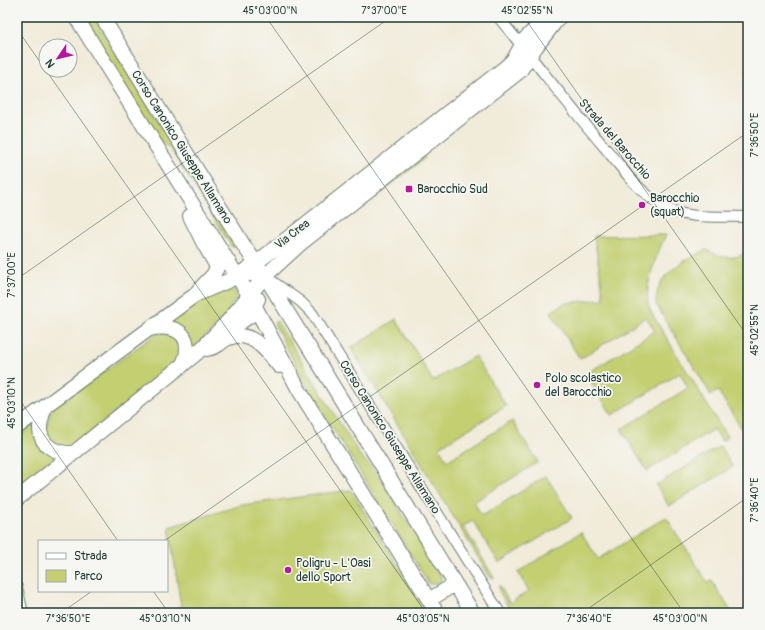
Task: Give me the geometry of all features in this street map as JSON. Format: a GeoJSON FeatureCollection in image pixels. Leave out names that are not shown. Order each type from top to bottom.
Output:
{"type":"FeatureCollection","features":[{"type":"Feature","properties":{"kind":"street","name":"Corso Canonico Giuseppe Allamano"},"geometry":{"type":"LineString","coordinates":[[76,17],[252,300],[299,390],[437,613]]}},
{"type":"Feature","properties":{"kind":"street","name":"Corso Canonico Giuseppe Allamano"},"geometry":{"type":"LineString","coordinates":[[102,17],[244,246],[265,276],[473,613]]}},
{"type":"Feature","properties":{"kind":"street","name":"Strada del Barocchio"},"geometry":{"type":"LineString","coordinates":[[498,17],[577,117],[635,183],[665,207],[680,213],[698,216],[748,217]]}},
{"type":"Feature","properties":{"kind":"street","name":"Via Crea"},"geometry":{"type":"LineString","coordinates":[[17,499],[182,367],[210,341],[250,316],[252,300],[265,276],[300,244],[520,71],[525,51],[525,38],[547,17]]}},
{"type":"Feature","properties":{"kind":"street","name":"Via Crea"},"geometry":{"type":"LineString","coordinates":[[17,427],[195,295],[230,280],[256,263],[507,66],[525,51],[559,17]]}},
{"type":"Feature","properties":{"kind":"street"},"geometry":{"type":"LineString","coordinates":[[141,122],[154,156],[194,222],[215,263],[216,271],[195,295]]}},
{"type":"Feature","properties":{"kind":"street"},"geometry":{"type":"LineString","coordinates":[[237,276],[265,276]]}},
{"type":"Feature","properties":{"kind":"street","name":"Corso Canonico Giuseppe Allamano"},"geometry":{"type":"LineString","coordinates":[[265,276],[302,302],[312,313],[500,613]]}},
{"type":"Feature","properties":{"kind":"street"},"geometry":{"type":"LineString","coordinates":[[149,329],[170,328],[176,330],[183,336],[187,345],[187,356],[182,367]]}},
{"type":"Feature","properties":{"kind":"street"},"geometry":{"type":"LineString","coordinates":[[197,353],[218,345],[230,337],[243,336],[252,339],[261,344],[299,390]]}},
{"type":"Feature","properties":{"kind":"street"},"geometry":{"type":"LineString","coordinates":[[45,406],[40,428],[43,439],[50,448],[55,451],[66,454],[74,453]]}},
{"type":"Feature","properties":{"kind":"street","name":"Via Crea"},"geometry":{"type":"LineString","coordinates":[[17,508],[36,492],[44,478]]}},
{"type":"Feature","properties":{"kind":"street"},"geometry":{"type":"LineString","coordinates":[[429,600],[455,584]]}},
{"type":"Feature","properties":{"kind":"street"},"geometry":{"type":"LineString","coordinates":[[17,587],[23,613]]}},
{"type":"Feature","properties":{"kind":"green space"},"geometry":{"type":"Polygon","coordinates":[[[83,17],[93,17],[236,245],[232,247],[173,153],[158,138],[83,17]]]}},
{"type":"Feature","properties":{"kind":"green space"},"geometry":{"type":"Polygon","coordinates":[[[423,155],[425,158],[375,197],[373,194],[423,155]]]}},
{"type":"Feature","properties":{"kind":"green space"},"geometry":{"type":"Polygon","coordinates":[[[666,235],[649,280],[649,307],[727,437],[722,441],[714,429],[647,471],[621,429],[688,388],[680,373],[612,415],[586,374],[655,331],[646,317],[580,359],[551,312],[565,303],[604,299],[594,236],[666,235]]]}},
{"type":"Feature","properties":{"kind":"green space"},"geometry":{"type":"Polygon","coordinates":[[[706,250],[717,255],[727,257],[742,255],[748,252],[748,439],[718,391],[711,395],[656,304],[660,285],[665,277],[679,264],[706,250]]]}},
{"type":"Feature","properties":{"kind":"green space"},"geometry":{"type":"Polygon","coordinates":[[[235,290],[238,295],[226,315],[190,354],[166,324],[203,299],[235,290]]]}},
{"type":"Feature","properties":{"kind":"green space"},"geometry":{"type":"Polygon","coordinates":[[[396,319],[433,381],[475,356],[506,406],[439,447],[447,461],[512,421],[538,462],[474,502],[482,516],[546,476],[572,518],[499,563],[473,521],[463,526],[494,578],[490,577],[351,348],[396,319]]]}},
{"type":"Feature","properties":{"kind":"green space"},"geometry":{"type":"Polygon","coordinates":[[[277,321],[359,454],[378,474],[441,576],[441,581],[438,584],[429,584],[305,383],[274,323],[277,321]]]}},
{"type":"Feature","properties":{"kind":"green space"},"geometry":{"type":"Polygon","coordinates":[[[159,332],[180,339],[182,358],[70,449],[52,443],[45,432],[51,410],[159,332]]]}},
{"type":"Feature","properties":{"kind":"green space"},"geometry":{"type":"Polygon","coordinates":[[[36,422],[58,457],[17,495],[17,437],[36,422]]]}},
{"type":"Feature","properties":{"kind":"green space"},"geometry":{"type":"Polygon","coordinates":[[[720,446],[733,467],[669,506],[656,485],[720,446]]]}},
{"type":"Feature","properties":{"kind":"green space","name":"Poligru - L'Oasi dello Sport"},"geometry":{"type":"Polygon","coordinates":[[[351,490],[427,613],[182,613],[169,527],[242,505],[351,490]]]}},
{"type":"Feature","properties":{"kind":"green space"},"geometry":{"type":"Polygon","coordinates":[[[666,517],[708,583],[712,581],[732,613],[512,613],[499,591],[499,585],[510,603],[529,591],[518,572],[581,532],[598,559],[666,517]]]}},
{"type":"Feature","properties":{"kind":"place","name":"Barocchio Sud"},"geometry":{"type":"Point","coordinates":[409,189]}},
{"type":"Feature","properties":{"kind":"place","name":"Barocchio (squat)"},"geometry":{"type":"Point","coordinates":[642,205]}},
{"type":"Feature","properties":{"kind":"place","name":"Polo scolastico del Barocchio"},"geometry":{"type":"Point","coordinates":[537,385]}},
{"type":"Feature","properties":{"kind":"place","name":"Poligru - L'Oasi dello Sport"},"geometry":{"type":"Point","coordinates":[288,570]}}]}
